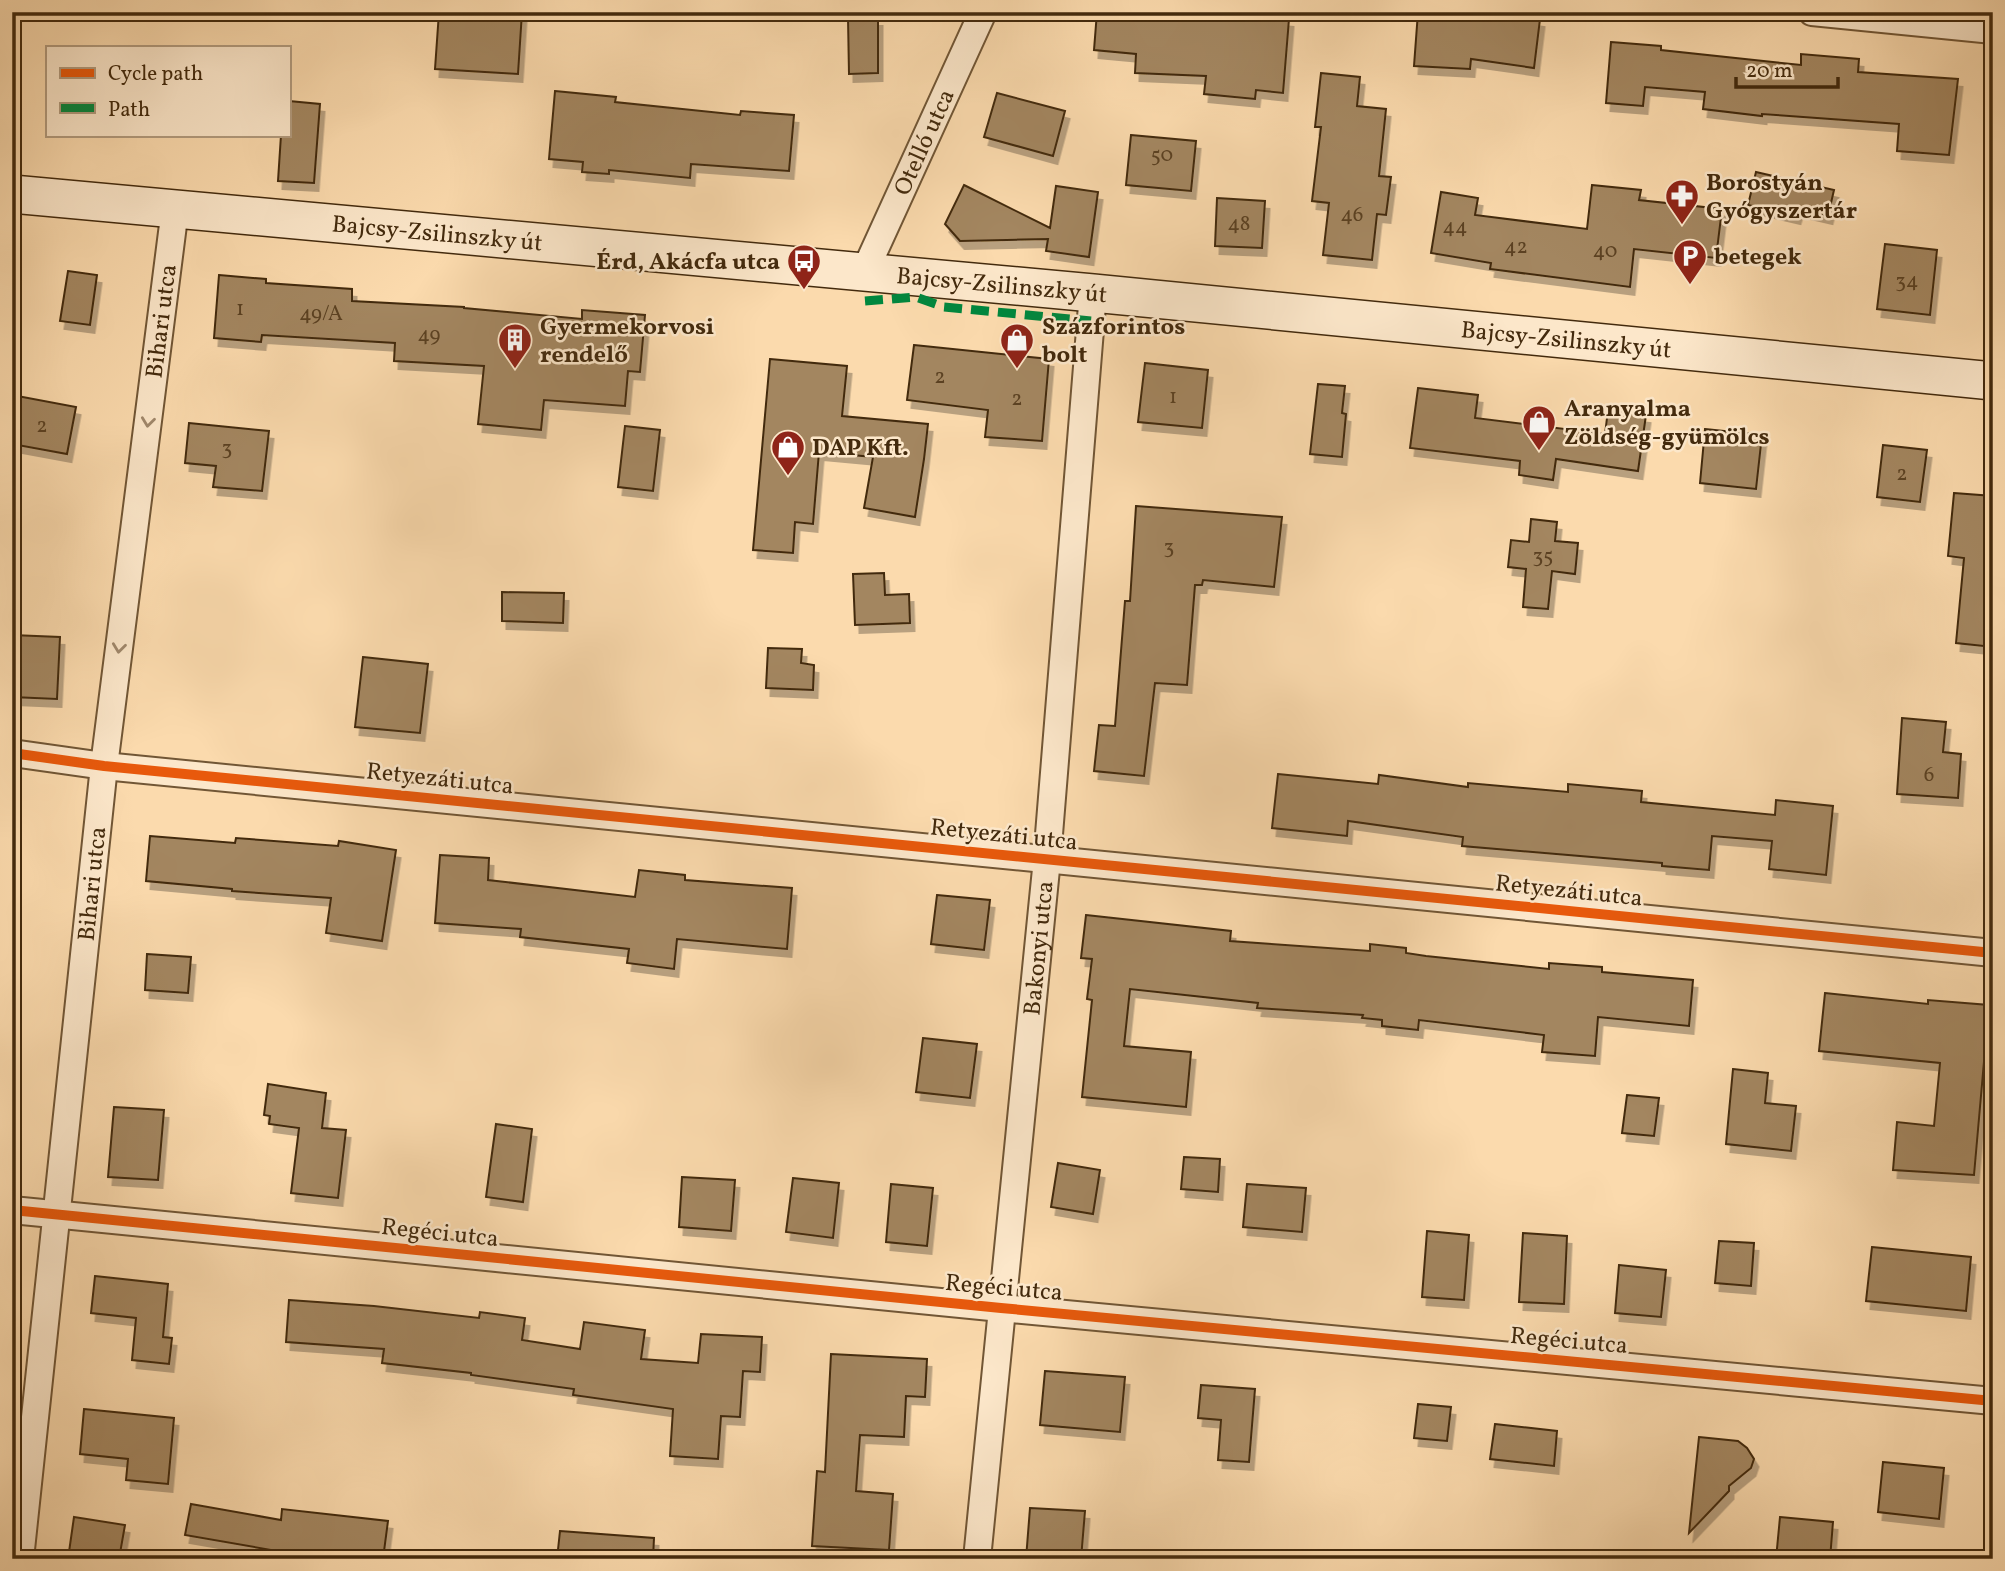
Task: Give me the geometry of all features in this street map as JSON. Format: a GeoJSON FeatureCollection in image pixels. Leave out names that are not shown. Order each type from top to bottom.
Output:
{"type":"FeatureCollection","features":[{"type":"Feature","properties":{"kind":"main road","name":"Bajcsy-Zsilinszky út"},"geometry":{"type":"LineString","coordinates":[[12,194],[1093,293],[1993,381]]}},
{"type":"Feature","properties":{"kind":"street","name":"Otelló utca"},"geometry":{"type":"LineString","coordinates":[[864,273],[984,12]]}},
{"type":"Feature","properties":{"kind":"street"},"geometry":{"type":"LineString","coordinates":[[1812,12],[1938,19],[1993,30]]}},
{"type":"Feature","properties":{"kind":"street","name":"Bihari utca"},"geometry":{"type":"LineString","coordinates":[[20,1559],[103,766],[175,209]]}},
{"type":"Feature","properties":{"kind":"street","name":"Bakonyi utca"},"geometry":{"type":"LineString","coordinates":[[977,1559],[1047,859],[1093,293]]}},
{"type":"Feature","properties":{"kind":"street","name":"Retyezáti utca"},"geometry":{"type":"LineString","coordinates":[[12,753],[103,766],[1993,953]]}},
{"type":"Feature","properties":{"kind":"street","name":"Regéci utca"},"geometry":{"type":"LineString","coordinates":[[12,1210],[1001,1308],[1993,1401]]}},
{"type":"Feature","properties":{"kind":"building"},"geometry":{"type":"Polygon","coordinates":[[[439,12],[522,12],[518,74],[435,69],[439,12]]]}},
{"type":"Feature","properties":{"kind":"building"},"geometry":{"type":"Polygon","coordinates":[[[1097,12],[1252,12],[1252,16],[1289,19],[1283,93],[1256,90],[1255,99],[1204,94],[1206,76],[1135,73],[1136,54],[1094,50],[1097,12]]]}},
{"type":"Feature","properties":{"kind":"building"},"geometry":{"type":"Polygon","coordinates":[[[1418,12],[1487,12],[1540,19],[1534,68],[1471,59],[1470,69],[1414,66],[1418,12]]]}},
{"type":"Feature","properties":{"kind":"building"},"geometry":{"type":"Polygon","coordinates":[[[848,18],[878,18],[878,73],[849,74],[848,18]]]}},
{"type":"Feature","properties":{"kind":"building"},"geometry":{"type":"Polygon","coordinates":[[[1611,42],[1801,65],[1801,54],[1859,59],[1858,72],[1958,79],[1949,155],[1897,151],[1899,124],[1762,116],[1703,109],[1705,92],[1645,87],[1643,106],[1606,103],[1611,42]]]}},
{"type":"Feature","properties":{"kind":"building"},"geometry":{"type":"Polygon","coordinates":[[[1321,73],[1360,77],[1357,106],[1386,109],[1379,176],[1391,177],[1386,215],[1377,214],[1372,260],[1323,255],[1329,203],[1312,201],[1321,127],[1315,127],[1321,73]]]}},
{"type":"Feature","properties":{"kind":"building"},"geometry":{"type":"Polygon","coordinates":[[[555,91],[616,97],[615,102],[740,115],[741,111],[794,115],[789,171],[691,164],[690,178],[609,170],[609,174],[582,172],[583,162],[549,159],[555,91]]]}},
{"type":"Feature","properties":{"kind":"building"},"geometry":{"type":"Polygon","coordinates":[[[997,93],[1065,111],[1053,156],[984,137],[997,93]]]}},
{"type":"Feature","properties":{"kind":"building"},"geometry":{"type":"Polygon","coordinates":[[[290,101],[320,104],[314,183],[278,181],[281,136],[290,136],[290,101]]]}},
{"type":"Feature","properties":{"kind":"building"},"geometry":{"type":"Polygon","coordinates":[[[1131,135],[1196,141],[1191,191],[1126,185],[1131,135]]]}},
{"type":"Feature","properties":{"kind":"building"},"geometry":{"type":"Polygon","coordinates":[[[1756,172],[1834,190],[1828,216],[1798,209],[1796,216],[1748,205],[1756,172]]]}},
{"type":"Feature","properties":{"kind":"building"},"geometry":{"type":"Polygon","coordinates":[[[964,185],[1050,228],[1056,186],[1098,192],[1089,257],[1046,251],[1048,239],[960,241],[945,224],[964,185]]]}},
{"type":"Feature","properties":{"kind":"building"},"geometry":{"type":"Polygon","coordinates":[[[1592,185],[1641,190],[1639,200],[1722,209],[1716,258],[1634,249],[1630,287],[1490,269],[1491,263],[1431,253],[1441,192],[1478,198],[1475,215],[1587,229],[1592,185]]]}},
{"type":"Feature","properties":{"kind":"building"},"geometry":{"type":"Polygon","coordinates":[[[1217,198],[1265,201],[1262,248],[1215,246],[1217,198]]]}},
{"type":"Feature","properties":{"kind":"building"},"geometry":{"type":"Polygon","coordinates":[[[1885,244],[1937,250],[1930,315],[1877,309],[1885,244]]]}},
{"type":"Feature","properties":{"kind":"building"},"geometry":{"type":"Polygon","coordinates":[[[68,271],[97,275],[90,325],[60,321],[68,271]]]}},
{"type":"Feature","properties":{"kind":"building"},"geometry":{"type":"Polygon","coordinates":[[[219,275],[266,279],[266,283],[352,289],[352,301],[464,307],[582,319],[582,310],[645,315],[640,372],[628,371],[625,406],[544,400],[541,430],[478,424],[484,366],[394,361],[395,343],[262,335],[261,342],[214,338],[219,275]]]}},
{"type":"Feature","properties":{"kind":"building"},"geometry":{"type":"Polygon","coordinates":[[[914,345],[1049,359],[1042,441],[985,437],[988,410],[907,400],[914,345]]]}},
{"type":"Feature","properties":{"kind":"building","name":"DAP Kft."},"geometry":{"type":"Polygon","coordinates":[[[770,359],[847,366],[842,416],[928,424],[915,517],[864,508],[873,457],[819,452],[813,524],[795,522],[793,553],[753,550],[770,359]]]}},
{"type":"Feature","properties":{"kind":"building"},"geometry":{"type":"Polygon","coordinates":[[[1145,363],[1208,370],[1202,428],[1138,422],[1145,363]]]}},
{"type":"Feature","properties":{"kind":"building"},"geometry":{"type":"Polygon","coordinates":[[[1318,384],[1345,386],[1342,413],[1346,414],[1342,457],[1310,454],[1318,384]]]}},
{"type":"Feature","properties":{"kind":"building"},"geometry":{"type":"Polygon","coordinates":[[[1418,388],[1478,395],[1475,418],[1605,434],[1608,410],[1646,415],[1638,471],[1556,459],[1553,480],[1519,475],[1520,461],[1410,448],[1418,388]]]}},
{"type":"Feature","properties":{"kind":"building"},"geometry":{"type":"Polygon","coordinates":[[[12,395],[76,407],[67,454],[12,444],[12,395]]]}},
{"type":"Feature","properties":{"kind":"building"},"geometry":{"type":"Polygon","coordinates":[[[189,423],[269,431],[262,491],[213,487],[216,466],[185,463],[189,423]]]}},
{"type":"Feature","properties":{"kind":"building"},"geometry":{"type":"Polygon","coordinates":[[[625,426],[660,430],[653,491],[618,487],[625,426]]]}},
{"type":"Feature","properties":{"kind":"building"},"geometry":{"type":"Polygon","coordinates":[[[1705,429],[1762,435],[1756,489],[1700,483],[1705,429]]]}},
{"type":"Feature","properties":{"kind":"building"},"geometry":{"type":"Polygon","coordinates":[[[1883,445],[1927,450],[1920,502],[1877,497],[1883,445]]]}},
{"type":"Feature","properties":{"kind":"building"},"geometry":{"type":"Polygon","coordinates":[[[1954,493],[1993,496],[1993,647],[1956,643],[1964,558],[1948,556],[1954,493]]]}},
{"type":"Feature","properties":{"kind":"building"},"geometry":{"type":"Polygon","coordinates":[[[1136,506],[1282,517],[1274,587],[1203,580],[1202,585],[1195,585],[1187,685],[1155,683],[1144,776],[1094,771],[1099,725],[1115,726],[1125,601],[1130,601],[1136,506]]]}},
{"type":"Feature","properties":{"kind":"building"},"geometry":{"type":"Polygon","coordinates":[[[1531,519],[1557,522],[1555,541],[1578,543],[1575,574],[1552,571],[1548,609],[1523,607],[1526,569],[1508,567],[1511,540],[1529,542],[1531,519]]]}},
{"type":"Feature","properties":{"kind":"building"},"geometry":{"type":"Polygon","coordinates":[[[884,573],[885,595],[909,594],[910,623],[855,625],[853,574],[884,573]]]}},
{"type":"Feature","properties":{"kind":"building"},"geometry":{"type":"Polygon","coordinates":[[[502,592],[564,593],[563,623],[502,621],[502,592]]]}},
{"type":"Feature","properties":{"kind":"building"},"geometry":{"type":"Polygon","coordinates":[[[12,635],[60,637],[57,699],[12,697],[12,635]]]}},
{"type":"Feature","properties":{"kind":"building"},"geometry":{"type":"Polygon","coordinates":[[[768,648],[802,649],[801,663],[814,665],[813,690],[766,688],[768,648]]]}},
{"type":"Feature","properties":{"kind":"building"},"geometry":{"type":"Polygon","coordinates":[[[363,657],[428,664],[420,733],[355,727],[363,657]]]}},
{"type":"Feature","properties":{"kind":"building"},"geometry":{"type":"Polygon","coordinates":[[[1902,718],[1946,722],[1943,752],[1961,754],[1958,798],[1897,794],[1902,718]]]}},
{"type":"Feature","properties":{"kind":"building"},"geometry":{"type":"Polygon","coordinates":[[[1278,774],[1378,784],[1379,775],[1468,787],[1468,783],[1568,792],[1568,784],[1642,791],[1641,802],[1775,815],[1776,800],[1833,806],[1826,875],[1769,869],[1772,841],[1712,836],[1709,870],[1662,866],[1662,863],[1462,846],[1463,837],[1348,821],[1347,836],[1272,828],[1278,774]]]}},
{"type":"Feature","properties":{"kind":"building"},"geometry":{"type":"Polygon","coordinates":[[[150,836],[235,843],[236,838],[338,846],[339,841],[396,850],[382,941],[326,933],[331,898],[146,881],[150,836]]]}},
{"type":"Feature","properties":{"kind":"building"},"geometry":{"type":"Polygon","coordinates":[[[440,855],[489,858],[488,880],[635,897],[639,870],[685,875],[685,880],[792,888],[787,949],[677,939],[674,969],[627,963],[629,949],[520,937],[521,929],[435,923],[440,855]]]}},
{"type":"Feature","properties":{"kind":"building"},"geometry":{"type":"Polygon","coordinates":[[[937,895],[990,900],[984,950],[931,944],[937,895]]]}},
{"type":"Feature","properties":{"kind":"building"},"geometry":{"type":"Polygon","coordinates":[[[1086,915],[1231,931],[1230,941],[1370,951],[1370,944],[1406,948],[1406,953],[1426,956],[1549,969],[1549,963],[1602,967],[1602,972],[1693,980],[1689,1026],[1598,1017],[1595,1056],[1542,1052],[1544,1035],[1419,1020],[1418,1030],[1382,1026],[1382,1020],[1362,1018],[1363,1015],[1257,1008],[1258,1003],[1130,989],[1124,1046],[1191,1052],[1186,1107],[1082,1097],[1092,1000],[1087,999],[1092,959],[1081,958],[1086,915]]]}},
{"type":"Feature","properties":{"kind":"building"},"geometry":{"type":"Polygon","coordinates":[[[147,954],[191,957],[188,993],[145,990],[147,954]]]}},
{"type":"Feature","properties":{"kind":"building"},"geometry":{"type":"Polygon","coordinates":[[[1825,993],[1928,1004],[1928,1000],[1989,1005],[1974,1175],[1893,1170],[1897,1122],[1934,1126],[1940,1063],[1819,1051],[1825,993]]]}},
{"type":"Feature","properties":{"kind":"building"},"geometry":{"type":"Polygon","coordinates":[[[923,1038],[977,1044],[970,1098],[916,1092],[923,1038]]]}},
{"type":"Feature","properties":{"kind":"building"},"geometry":{"type":"Polygon","coordinates":[[[1733,1069],[1768,1073],[1765,1103],[1796,1106],[1791,1151],[1726,1144],[1733,1069]]]}},
{"type":"Feature","properties":{"kind":"building"},"geometry":{"type":"Polygon","coordinates":[[[268,1084],[326,1093],[322,1128],[346,1130],[338,1198],[291,1193],[299,1128],[269,1124],[270,1116],[264,1115],[268,1084]]]}},
{"type":"Feature","properties":{"kind":"building"},"geometry":{"type":"Polygon","coordinates":[[[1627,1095],[1659,1098],[1654,1136],[1622,1133],[1627,1095]]]}},
{"type":"Feature","properties":{"kind":"building"},"geometry":{"type":"Polygon","coordinates":[[[114,1107],[164,1110],[158,1180],[108,1177],[114,1107]]]}},
{"type":"Feature","properties":{"kind":"building"},"geometry":{"type":"Polygon","coordinates":[[[496,1124],[532,1129],[523,1202],[486,1197],[496,1124]]]}},
{"type":"Feature","properties":{"kind":"building"},"geometry":{"type":"Polygon","coordinates":[[[1184,1157],[1220,1159],[1218,1192],[1181,1189],[1184,1157]]]}},
{"type":"Feature","properties":{"kind":"building"},"geometry":{"type":"Polygon","coordinates":[[[1058,1163],[1100,1170],[1093,1214],[1051,1207],[1058,1163]]]}},
{"type":"Feature","properties":{"kind":"building"},"geometry":{"type":"Polygon","coordinates":[[[682,1177],[735,1180],[731,1231],[679,1227],[682,1177]]]}},
{"type":"Feature","properties":{"kind":"building"},"geometry":{"type":"Polygon","coordinates":[[[793,1178],[839,1183],[833,1238],[786,1232],[793,1178]]]}},
{"type":"Feature","properties":{"kind":"building"},"geometry":{"type":"Polygon","coordinates":[[[891,1184],[933,1188],[927,1246],[886,1242],[891,1184]]]}},
{"type":"Feature","properties":{"kind":"building"},"geometry":{"type":"Polygon","coordinates":[[[1247,1184],[1306,1188],[1302,1232],[1243,1227],[1247,1184]]]}},
{"type":"Feature","properties":{"kind":"building"},"geometry":{"type":"Polygon","coordinates":[[[1427,1231],[1469,1235],[1464,1300],[1422,1297],[1427,1231]]]}},
{"type":"Feature","properties":{"kind":"building"},"geometry":{"type":"Polygon","coordinates":[[[1523,1233],[1567,1236],[1564,1304],[1519,1302],[1523,1233]]]}},
{"type":"Feature","properties":{"kind":"building"},"geometry":{"type":"Polygon","coordinates":[[[1719,1241],[1754,1243],[1751,1286],[1715,1283],[1719,1241]]]}},
{"type":"Feature","properties":{"kind":"building"},"geometry":{"type":"Polygon","coordinates":[[[1872,1247],[1971,1257],[1966,1311],[1866,1301],[1872,1247]]]}},
{"type":"Feature","properties":{"kind":"building"},"geometry":{"type":"Polygon","coordinates":[[[1619,1265],[1666,1270],[1661,1317],[1615,1313],[1619,1265]]]}},
{"type":"Feature","properties":{"kind":"building"},"geometry":{"type":"Polygon","coordinates":[[[95,1276],[168,1284],[163,1337],[172,1338],[169,1364],[132,1360],[136,1318],[91,1313],[95,1276]]]}},
{"type":"Feature","properties":{"kind":"building"},"geometry":{"type":"Polygon","coordinates":[[[289,1300],[479,1318],[480,1312],[525,1318],[522,1340],[580,1349],[584,1322],[645,1330],[641,1359],[698,1363],[701,1334],[762,1337],[760,1372],[743,1371],[740,1417],[721,1416],[718,1459],[670,1456],[673,1409],[573,1395],[574,1389],[382,1363],[384,1349],[286,1342],[289,1300]]]}},
{"type":"Feature","properties":{"kind":"building"},"geometry":{"type":"Polygon","coordinates":[[[831,1354],[927,1359],[925,1397],[906,1396],[904,1437],[860,1435],[856,1491],[893,1494],[889,1550],[812,1546],[817,1471],[825,1472],[831,1354]]]}},
{"type":"Feature","properties":{"kind":"building"},"geometry":{"type":"Polygon","coordinates":[[[1045,1371],[1125,1377],[1120,1432],[1040,1425],[1045,1371]]]}},
{"type":"Feature","properties":{"kind":"building"},"geometry":{"type":"Polygon","coordinates":[[[1201,1385],[1255,1389],[1249,1462],[1218,1460],[1221,1420],[1198,1418],[1201,1385]]]}},
{"type":"Feature","properties":{"kind":"building"},"geometry":{"type":"Polygon","coordinates":[[[1418,1404],[1451,1407],[1447,1441],[1414,1438],[1418,1404]]]}},
{"type":"Feature","properties":{"kind":"building"},"geometry":{"type":"Polygon","coordinates":[[[84,1409],[174,1418],[168,1484],[126,1480],[128,1459],[80,1454],[84,1409]]]}},
{"type":"Feature","properties":{"kind":"building"},"geometry":{"type":"Polygon","coordinates":[[[1495,1424],[1557,1431],[1554,1466],[1490,1459],[1495,1424]]]}},
{"type":"Feature","properties":{"kind":"building"},"geometry":{"type":"Polygon","coordinates":[[[1699,1437],[1738,1441],[1754,1459],[1751,1468],[1729,1486],[1729,1491],[1689,1533],[1699,1437]]]}},
{"type":"Feature","properties":{"kind":"building"},"geometry":{"type":"Polygon","coordinates":[[[1883,1462],[1944,1468],[1939,1519],[1878,1512],[1883,1462]]]}},
{"type":"Feature","properties":{"kind":"building"},"geometry":{"type":"Polygon","coordinates":[[[191,1504],[281,1520],[282,1509],[388,1521],[383,1559],[276,1559],[277,1551],[185,1535],[191,1504]]]}},
{"type":"Feature","properties":{"kind":"building"},"geometry":{"type":"Polygon","coordinates":[[[1030,1508],[1085,1511],[1081,1559],[1026,1559],[1030,1508]]]}},
{"type":"Feature","properties":{"kind":"building"},"geometry":{"type":"Polygon","coordinates":[[[74,1517],[125,1525],[119,1559],[68,1559],[74,1517]]]}},
{"type":"Feature","properties":{"kind":"building"},"geometry":{"type":"Polygon","coordinates":[[[1780,1517],[1833,1522],[1830,1559],[1776,1559],[1780,1517]]]}},
{"type":"Feature","properties":{"kind":"building"},"geometry":{"type":"Polygon","coordinates":[[[560,1531],[654,1538],[653,1559],[557,1559],[560,1531]]]}},
{"type":"Feature","properties":{"kind":"marked path"},"geometry":{"type":"LineString","coordinates":[[865,301],[916,297],[944,307],[1091,321]]}},
{"type":"Feature","properties":{"kind":"cycle path"},"geometry":{"type":"LineString","coordinates":[[12,753],[104,766],[1993,953]]}},
{"type":"Feature","properties":{"kind":"cycle path"},"geometry":{"type":"LineString","coordinates":[[12,1210],[1001,1308],[1993,1401]]}},
{"type":"Feature","properties":{"kind":"place","name":"Borostyán Gyógyszertár"},"geometry":{"type":"Point","coordinates":[1682,226]}},
{"type":"Feature","properties":{"kind":"place","name":"betegek"},"geometry":{"type":"Point","coordinates":[1690,286]}},
{"type":"Feature","properties":{"kind":"place","name":"Érd, Akácfa utca"},"geometry":{"type":"Point","coordinates":[804,291]}},
{"type":"Feature","properties":{"kind":"place","name":"Gyermekorvosi rendelő"},"geometry":{"type":"Point","coordinates":[515,370]}},
{"type":"Feature","properties":{"kind":"place","name":"Százforintos bolt"},"geometry":{"type":"Point","coordinates":[1017,370]}},
{"type":"Feature","properties":{"kind":"place","name":"Aranyalma Zöldség-gyümölcs"},"geometry":{"type":"Point","coordinates":[1539,452]}},
{"type":"Feature","properties":{"kind":"place","name":"DAP Kft."},"geometry":{"type":"Point","coordinates":[788,477]}}]}
